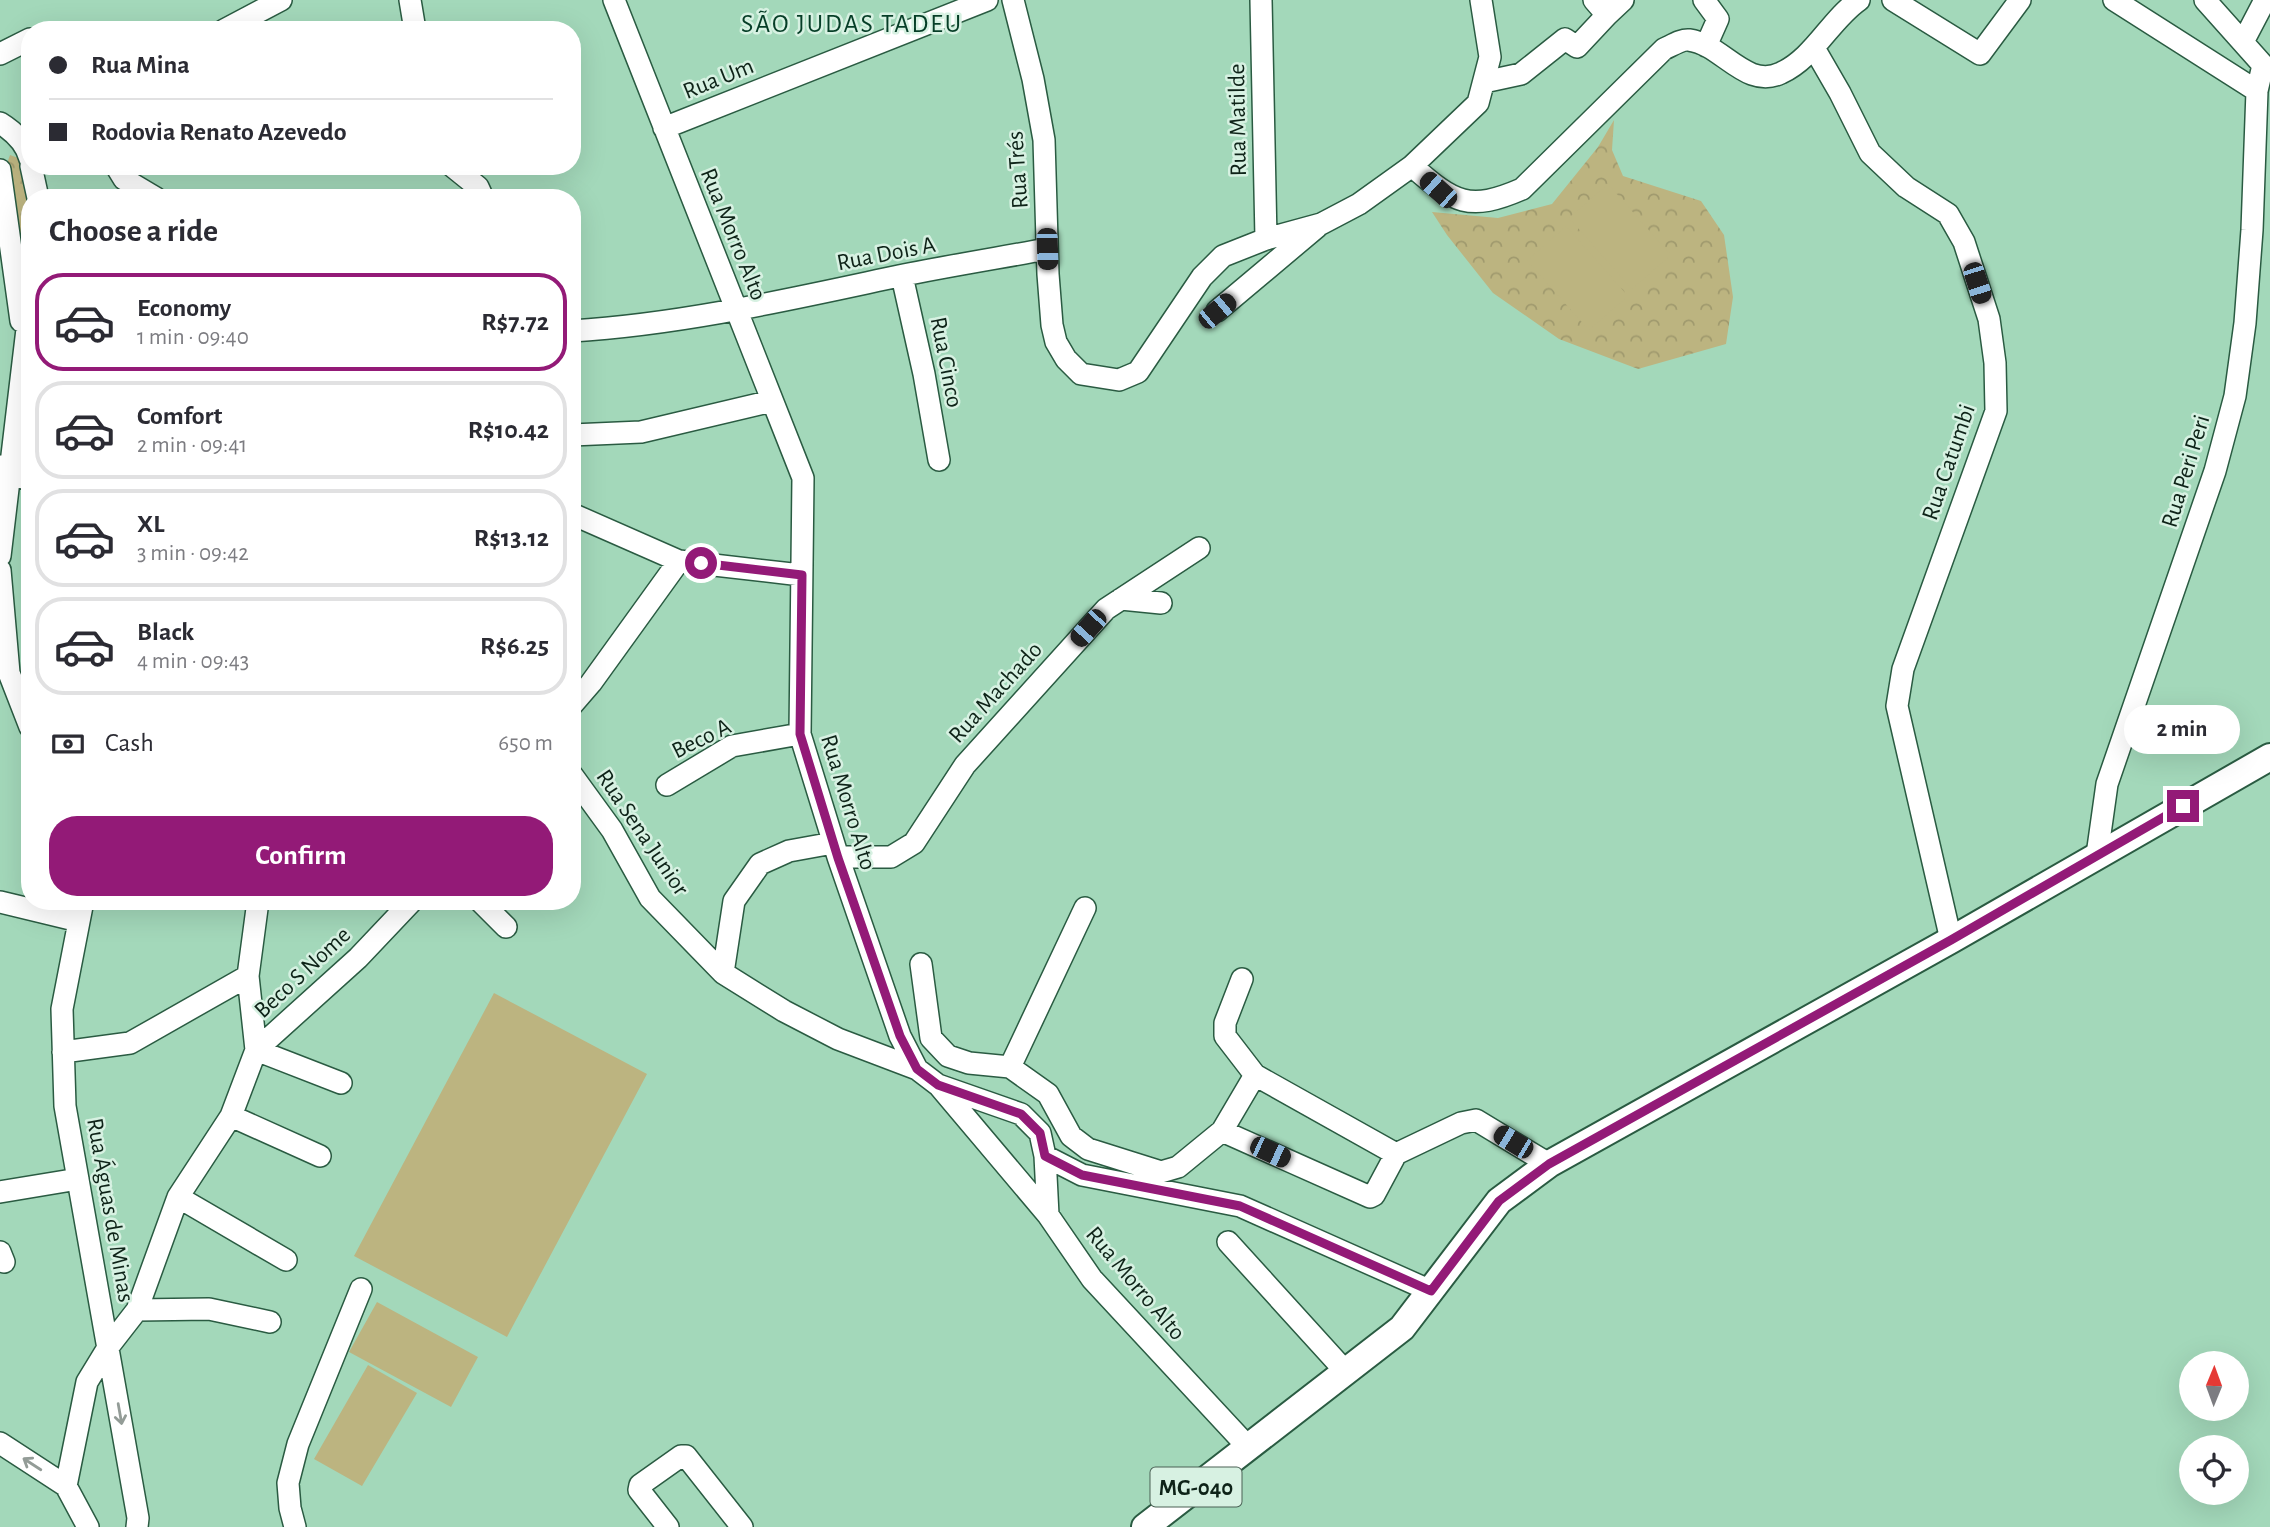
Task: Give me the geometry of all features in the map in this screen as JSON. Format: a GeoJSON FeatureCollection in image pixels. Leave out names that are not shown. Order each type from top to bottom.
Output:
{"type":"FeatureCollection","features":[{"type":"Feature","properties":{"kind":"main road","name":"MG-040"},"geometry":{"type":"LineString","coordinates":[[1145,1527],[1402,1328],[1499,1201],[1549,1164],[1951,940],[2270,757]]}},
{"type":"Feature","properties":{"kind":"street"},"geometry":{"type":"LineString","coordinates":[[241,21],[281,0]]}},
{"type":"Feature","properties":{"kind":"street"},"geometry":{"type":"LineString","coordinates":[[410,0],[414,21]]}},
{"type":"Feature","properties":{"kind":"street","name":"Rua Morro Alto"},"geometry":{"type":"LineString","coordinates":[[614,0],[803,478],[800,734],[835,850],[900,1036],[917,1069],[938,1085],[1021,1114],[1040,1133],[1045,1156],[1048,1215],[1092,1279],[1248,1447]]}},
{"type":"Feature","properties":{"kind":"street","name":"Rua Um"},"geometry":{"type":"LineString","coordinates":[[664,128],[987,0]]}},
{"type":"Feature","properties":{"kind":"street","name":"Rua Trés"},"geometry":{"type":"LineString","coordinates":[[1013,0],[1033,79],[1044,140],[1052,325],[1056,342],[1066,359],[1081,374],[1119,380],[1138,372],[1202,277],[1223,256],[1266,239]]}},
{"type":"Feature","properties":{"kind":"street","name":"Rua Matilde"},"geometry":{"type":"LineString","coordinates":[[1261,0],[1266,239]]}},
{"type":"Feature","properties":{"kind":"street"},"geometry":{"type":"LineString","coordinates":[[1217,311],[1321,224],[1359,204],[1412,166],[1478,103],[1490,57],[1481,0]]}},
{"type":"Feature","properties":{"kind":"street"},"geometry":{"type":"LineString","coordinates":[[1484,82],[1521,74],[1565,39],[1577,47],[1601,8],[1623,0]]}},
{"type":"Feature","properties":{"kind":"street"},"geometry":{"type":"LineString","coordinates":[[1704,0],[1718,19],[1706,46]]}},
{"type":"Feature","properties":{"kind":"street"},"geometry":{"type":"LineString","coordinates":[[1412,166],[1438,190],[1461,201],[1493,201],[1522,189],[1664,48],[1687,40],[1706,46],[1731,60],[1746,73],[1764,78],[1781,74],[1814,48],[1859,0]]}},
{"type":"Feature","properties":{"kind":"street"},"geometry":{"type":"LineString","coordinates":[[1893,0],[1980,54],[2020,0]]}},
{"type":"Feature","properties":{"kind":"street"},"geometry":{"type":"LineString","coordinates":[[2114,0],[2257,91]]}},
{"type":"Feature","properties":{"kind":"street","name":"Rua Peri Peri"},"geometry":{"type":"LineString","coordinates":[[2097,855],[2106,784],[2214,471],[2235,396],[2245,323],[2257,91],[2266,64],[2206,0]]}},
{"type":"Feature","properties":{"kind":"street"},"geometry":{"type":"LineString","coordinates":[[2243,42],[2265,0]]}},
{"type":"Feature","properties":{"kind":"street"},"geometry":{"type":"LineString","coordinates":[[0,54],[21,44]]}},
{"type":"Feature","properties":{"kind":"street","name":"Rua Catumbi"},"geometry":{"type":"LineString","coordinates":[[1814,48],[1870,153],[1906,187],[1948,214],[1964,242],[1990,330],[1995,363],[1996,411],[1903,669],[1897,706],[1951,940]]}},
{"type":"Feature","properties":{"kind":"street"},"geometry":{"type":"LineString","coordinates":[[0,170],[21,270]]}},
{"type":"Feature","properties":{"kind":"street"},"geometry":{"type":"LineString","coordinates":[[122,175],[141,189]]}},
{"type":"Feature","properties":{"kind":"street"},"geometry":{"type":"LineString","coordinates":[[463,175],[479,189]]}},
{"type":"Feature","properties":{"kind":"street"},"geometry":{"type":"LineString","coordinates":[[1266,239],[1321,224]]}},
{"type":"Feature","properties":{"kind":"street","name":"Rua Dois A"},"geometry":{"type":"LineString","coordinates":[[581,330],[619,328],[737,311],[1047,249]]}},
{"type":"Feature","properties":{"kind":"street","name":"Rua Cinco"},"geometry":{"type":"LineString","coordinates":[[902,276],[924,374],[939,460]]}},
{"type":"Feature","properties":{"kind":"street"},"geometry":{"type":"LineString","coordinates":[[0,556],[4,468],[21,366]]}},
{"type":"Feature","properties":{"kind":"street"},"geometry":{"type":"LineString","coordinates":[[581,435],[641,432],[772,401]]}},
{"type":"Feature","properties":{"kind":"street"},"geometry":{"type":"LineString","coordinates":[[4,468],[21,476]]}},
{"type":"Feature","properties":{"kind":"street"},"geometry":{"type":"LineString","coordinates":[[581,518],[679,561],[802,575]]}},
{"type":"Feature","properties":{"kind":"street","name":"Rua Machado"},"geometry":{"type":"LineString","coordinates":[[723,972],[734,901],[760,864],[789,851],[835,850],[891,857],[914,843],[965,765],[1106,609],[1199,548]]}},
{"type":"Feature","properties":{"kind":"street"},"geometry":{"type":"LineString","coordinates":[[581,695],[679,561]]}},
{"type":"Feature","properties":{"kind":"street"},"geometry":{"type":"LineString","coordinates":[[0,569],[9,673],[21,704]]}},
{"type":"Feature","properties":{"kind":"street"},"geometry":{"type":"LineString","coordinates":[[1121,599],[1161,603]]}},
{"type":"Feature","properties":{"kind":"street","name":"Beco A"},"geometry":{"type":"LineString","coordinates":[[667,785],[732,747],[800,734]]}},
{"type":"Feature","properties":{"kind":"street","name":"Rua Sena Junior"},"geometry":{"type":"LineString","coordinates":[[581,787],[612,830],[650,898],[723,972],[784,1011],[838,1040],[917,1069]]}},
{"type":"Feature","properties":{"kind":"street"},"geometry":{"type":"LineString","coordinates":[[0,902],[21,904]]}},
{"type":"Feature","properties":{"kind":"street"},"geometry":{"type":"LineString","coordinates":[[1010,1067],[1085,908]]}},
{"type":"Feature","properties":{"kind":"street"},"geometry":{"type":"LineString","coordinates":[[66,1486],[87,1382],[109,1346],[137,1310],[178,1197],[231,1115],[256,1050],[248,976],[257,910]]}},
{"type":"Feature","properties":{"kind":"street","name":"Beco S Nome"},"geometry":{"type":"LineString","coordinates":[[256,1050],[358,958],[403,910]]}},
{"type":"Feature","properties":{"kind":"street"},"geometry":{"type":"LineString","coordinates":[[489,910],[506,927]]}},
{"type":"Feature","properties":{"kind":"street","name":"Rua Águas de Minas"},"geometry":{"type":"LineString","coordinates":[[81,911],[62,1010],[65,1105],[109,1346],[138,1518],[137,1527]]}},
{"type":"Feature","properties":{"kind":"street"},"geometry":{"type":"LineString","coordinates":[[921,964],[931,1038],[948,1056],[969,1063],[1010,1067],[1048,1094],[1070,1136],[1088,1149],[1161,1172],[1178,1167],[1222,1131],[1255,1074]]}},
{"type":"Feature","properties":{"kind":"street"},"geometry":{"type":"LineString","coordinates":[[63,1052],[130,1043],[248,976]]}},
{"type":"Feature","properties":{"kind":"street"},"geometry":{"type":"LineString","coordinates":[[1242,979],[1225,1023],[1225,1036],[1255,1074],[1396,1154]]}},
{"type":"Feature","properties":{"kind":"street"},"geometry":{"type":"LineString","coordinates":[[256,1050],[341,1083]]}},
{"type":"Feature","properties":{"kind":"street"},"geometry":{"type":"LineString","coordinates":[[938,1085],[1048,1215]]}},
{"type":"Feature","properties":{"kind":"street"},"geometry":{"type":"LineString","coordinates":[[231,1115],[320,1156]]}},
{"type":"Feature","properties":{"kind":"street"},"geometry":{"type":"LineString","coordinates":[[1222,1131],[1370,1197],[1374,1195],[1396,1154],[1461,1123],[1476,1120],[1549,1164]]}},
{"type":"Feature","properties":{"kind":"street"},"geometry":{"type":"LineString","coordinates":[[1045,1156],[1082,1175],[1240,1206],[1431,1291]]}},
{"type":"Feature","properties":{"kind":"street"},"geometry":{"type":"LineString","coordinates":[[0,1192],[78,1179]]}},
{"type":"Feature","properties":{"kind":"street"},"geometry":{"type":"LineString","coordinates":[[178,1197],[286,1259]]}},
{"type":"Feature","properties":{"kind":"street"},"geometry":{"type":"LineString","coordinates":[[1228,1242],[1346,1371]]}},
{"type":"Feature","properties":{"kind":"street"},"geometry":{"type":"LineString","coordinates":[[295,1527],[288,1483],[298,1444],[361,1289]]}},
{"type":"Feature","properties":{"kind":"street"},"geometry":{"type":"LineString","coordinates":[[137,1310],[209,1308],[270,1322]]}},
{"type":"Feature","properties":{"kind":"street"},"geometry":{"type":"LineString","coordinates":[[0,1443],[66,1486],[88,1527]]}},
{"type":"Feature","properties":{"kind":"street"},"geometry":{"type":"LineString","coordinates":[[668,1527],[639,1490],[639,1485],[681,1456],[685,1456],[742,1527]]}},
{"type":"Feature","properties":{"kind":"green space"},"geometry":{"type":"Polygon","coordinates":[[[1614,120],[1612,150],[1623,176],[1701,201],[1724,235],[1733,297],[1726,344],[1638,369],[1559,339],[1493,293],[1432,212],[1498,218],[1552,204],[1598,147],[1614,120]]]}},
{"type":"Feature","properties":{"kind":"green space"},"geometry":{"type":"Polygon","coordinates":[[[10,155],[21,159],[21,175],[24,175],[27,189],[21,189],[21,263],[20,263],[5,169],[10,155]]]}},
{"type":"Feature","properties":{"kind":"green space"},"geometry":{"type":"Polygon","coordinates":[[[1608,184],[1671,255],[1632,289],[1569,218],[1608,184]]]}},
{"type":"Feature","properties":{"kind":"green space"},"geometry":{"type":"Polygon","coordinates":[[[1566,226],[1628,296],[1589,330],[1527,261],[1566,226]]]}},
{"type":"Feature","properties":{"kind":"green space"},"geometry":{"type":"Polygon","coordinates":[[[494,993],[647,1074],[507,1337],[354,1256],[494,993]]]}},
{"type":"Feature","properties":{"kind":"green space"},"geometry":{"type":"Polygon","coordinates":[[[377,1302],[478,1357],[451,1407],[349,1352],[377,1302]]]}},
{"type":"Feature","properties":{"kind":"green space"},"geometry":{"type":"Polygon","coordinates":[[[368,1365],[417,1393],[362,1486],[314,1459],[368,1365]]]}},
{"type":"Feature","properties":{"kind":"district","name":"SÃO JUDAS TADEU"},"geometry":{"type":"Point","coordinates":[852,23]}},
{"type":"Feature","properties":{"kind":"route"},"geometry":{"type":"LineString","coordinates":[[701,563],[802,575],[800,734],[838,858],[882,985],[900,1036],[917,1069],[938,1085],[1021,1114],[1040,1133],[1045,1156],[1082,1175],[1240,1206],[1431,1291],[1499,1201],[1549,1164],[1951,940],[2183,806]]}}]}
